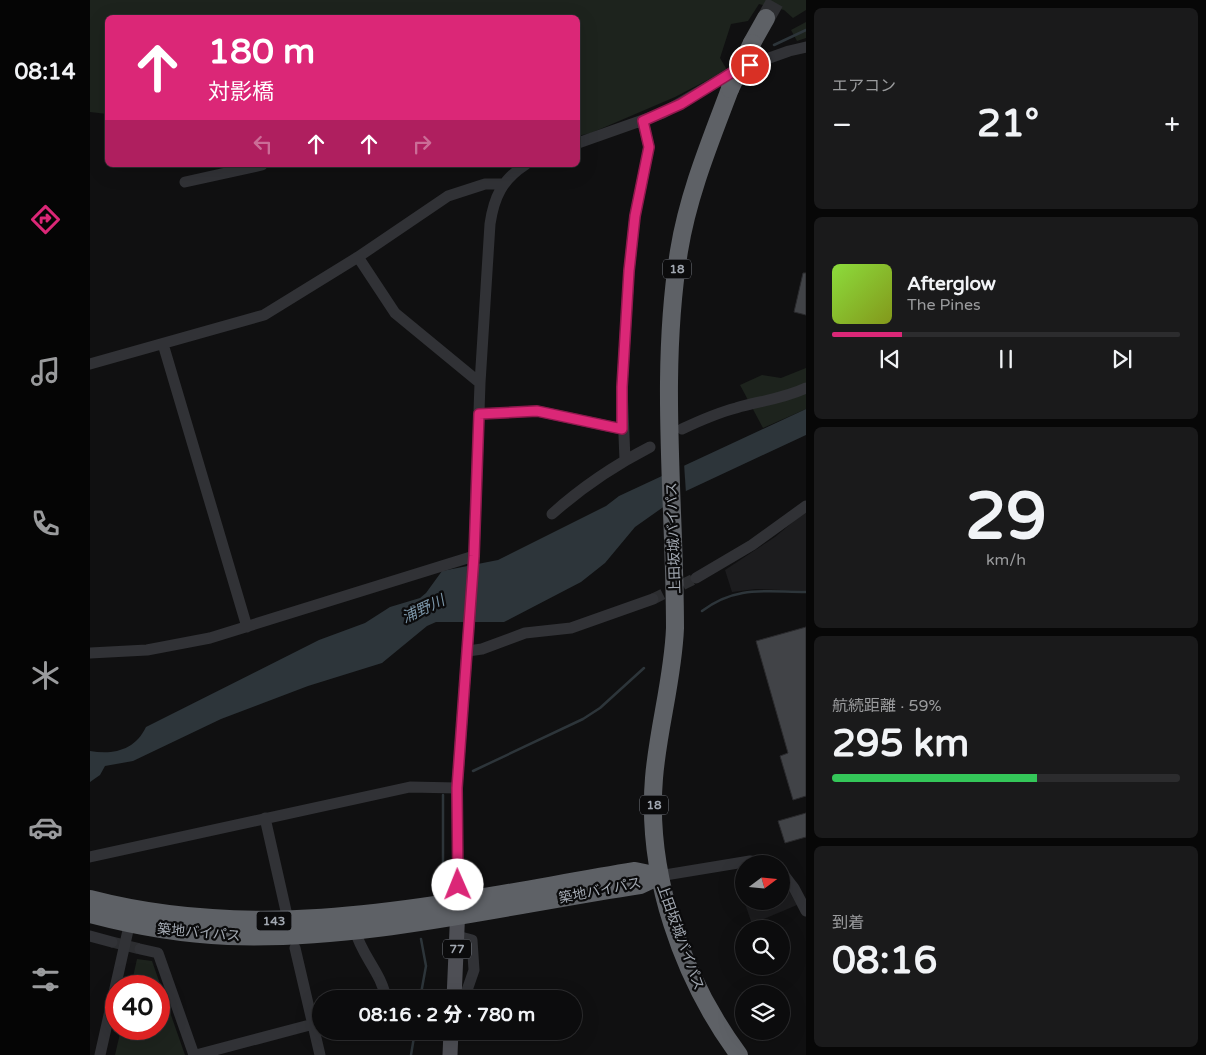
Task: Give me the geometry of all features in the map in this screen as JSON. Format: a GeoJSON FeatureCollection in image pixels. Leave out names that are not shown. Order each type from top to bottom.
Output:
{"type":"FeatureCollection","features":[{"type":"Feature","properties":{"kind":"highway","name":"上田坂城バイパス"},"geometry":{"type":"LineString","coordinates":[[739,1055],[705,1000],[694,978],[659,876],[654,819],[654,778],[674,647],[670,348],[674,288],[680,249],[700,168],[730,89],[766,18]]}},
{"type":"Feature","properties":{"kind":"highway","name":"築地バイパス"},"geometry":{"type":"LineString","coordinates":[[90,900],[131,918],[226,936],[282,936],[355,930],[635,871],[659,876]]}},
{"type":"Feature","properties":{"kind":"highway","name":"築地バイパス"},"geometry":{"type":"LineString","coordinates":[[90,914],[131,918],[283,921],[458,907]]}},
{"type":"Feature","properties":{"kind":"main road","name":"77"},"geometry":{"type":"LineString","coordinates":[[454,990],[458,907]]}},
{"type":"Feature","properties":{"kind":"main road"},"geometry":{"type":"LineString","coordinates":[[450,1055],[451,1040]]}},
{"type":"Feature","properties":{"kind":"street"},"geometry":{"type":"LineString","coordinates":[[580,142],[643,121],[681,104],[736,70],[779,54],[806,47]]}},
{"type":"Feature","properties":{"kind":"street"},"geometry":{"type":"LineString","coordinates":[[625,460],[622,429],[622,387],[629,271],[635,216],[649,147],[643,121]]}},
{"type":"Feature","properties":{"kind":"street"},"geometry":{"type":"LineString","coordinates":[[186,182],[253,167]]}},
{"type":"Feature","properties":{"kind":"street"},"geometry":{"type":"LineString","coordinates":[[458,907],[457,788],[474,558],[480,383],[490,224],[493,203],[502,184],[523,167]]}},
{"type":"Feature","properties":{"kind":"street"},"geometry":{"type":"LineString","coordinates":[[90,364],[264,315],[358,257],[448,196],[485,184],[502,184]]}},
{"type":"Feature","properties":{"kind":"street"},"geometry":{"type":"LineString","coordinates":[[358,257],[395,313],[480,383]]}},
{"type":"Feature","properties":{"kind":"street"},"geometry":{"type":"LineString","coordinates":[[163,344],[247,627]]}},
{"type":"Feature","properties":{"kind":"street"},"geometry":{"type":"LineString","coordinates":[[682,430],[735,408],[780,398],[806,388]]}},
{"type":"Feature","properties":{"kind":"street"},"geometry":{"type":"LineString","coordinates":[[479,414],[537,411],[622,429]]}},
{"type":"Feature","properties":{"kind":"street"},"geometry":{"type":"LineString","coordinates":[[552,514],[571,497],[625,460],[650,447]]}},
{"type":"Feature","properties":{"kind":"street"},"geometry":{"type":"LineString","coordinates":[[696,578],[773,532],[795,512],[806,506]]}},
{"type":"Feature","properties":{"kind":"street"},"geometry":{"type":"LineString","coordinates":[[90,653],[147,650],[184,644],[247,627],[474,558]]}},
{"type":"Feature","properties":{"kind":"street"},"geometry":{"type":"LineString","coordinates":[[468,651],[482,649],[525,633],[572,628],[653,599]]}},
{"type":"Feature","properties":{"kind":"street"},"geometry":{"type":"LineString","coordinates":[[90,857],[410,787],[457,788]]}},
{"type":"Feature","properties":{"kind":"street"},"geometry":{"type":"LineString","coordinates":[[265,818],[286,911]]}},
{"type":"Feature","properties":{"kind":"street"},"geometry":{"type":"LineString","coordinates":[[659,876],[735,863]]}},
{"type":"Feature","properties":{"kind":"street"},"geometry":{"type":"LineString","coordinates":[[790,883],[806,911]]}},
{"type":"Feature","properties":{"kind":"street"},"geometry":{"type":"LineString","coordinates":[[100,1055],[131,918]]}},
{"type":"Feature","properties":{"kind":"street"},"geometry":{"type":"LineString","coordinates":[[355,930],[358,944],[385,990]]}},
{"type":"Feature","properties":{"kind":"street"},"geometry":{"type":"LineString","coordinates":[[90,936],[112,942]]}},
{"type":"Feature","properties":{"kind":"street"},"geometry":{"type":"LineString","coordinates":[[457,936],[472,940],[474,970],[467,990]]}},
{"type":"Feature","properties":{"kind":"street"},"geometry":{"type":"LineString","coordinates":[[294,948],[312,1007]]}},
{"type":"Feature","properties":{"kind":"street"},"geometry":{"type":"LineString","coordinates":[[140,949],[158,953],[195,1055],[312,1024]]}},
{"type":"Feature","properties":{"kind":"street"},"geometry":{"type":"LineString","coordinates":[[319,1040],[320,1055]]}},
{"type":"Feature","properties":{"kind":"shaded area"},"geometry":{"type":"Polygon","coordinates":[[[90,0],[806,0],[806,10],[793,18],[784,10],[759,4],[748,21],[731,24],[720,58],[727,70],[675,97],[591,133],[580,136],[580,15],[105,15],[105,114],[90,112],[90,0]]]}},
{"type":"Feature","properties":{"kind":"shaded area"},"geometry":{"type":"Polygon","coordinates":[[[806,22],[806,38],[797,41],[791,30],[806,22]]]}},
{"type":"Feature","properties":{"kind":"shaded area"},"geometry":{"type":"Polygon","coordinates":[[[806,368],[806,409],[763,428],[740,385],[762,375],[781,378],[806,368]]]}},
{"type":"Feature","properties":{"kind":"shaded area"},"geometry":{"type":"Polygon","coordinates":[[[806,511],[806,591],[756,589],[732,592],[725,570],[775,537],[806,511]]]}},
{"type":"Feature","properties":{"kind":"shaded area"},"geometry":{"type":"Polygon","coordinates":[[[790,893],[797,905],[790,908],[790,893]]]}},
{"type":"Feature","properties":{"kind":"shaded area"},"geometry":{"type":"Polygon","coordinates":[[[747,910],[785,910],[761,920],[751,920],[747,910]]]}},
{"type":"Feature","properties":{"kind":"shaded area"},"geometry":{"type":"Polygon","coordinates":[[[137,959],[152,961],[157,975],[133,975],[137,959]]]}},
{"type":"Feature","properties":{"kind":"shaded area"},"geometry":{"type":"Polygon","coordinates":[[[170,1012],[185,1055],[115,1055],[118,1040],[170,1040],[170,1012]]]}},
{"type":"Feature","properties":{"kind":"water","name":"浦野川"},"geometry":{"type":"Polygon","coordinates":[[[806,409],[806,435],[686,491],[635,527],[605,563],[581,582],[504,622],[436,622],[427,626],[382,663],[308,686],[221,719],[133,761],[105,766],[100,775],[90,782],[90,751],[115,751],[130,746],[146,727],[319,640],[365,623],[390,607],[420,598],[442,571],[498,560],[606,506],[619,496],[806,409]]]}},
{"type":"Feature","properties":{"kind":"pier"},"geometry":{"type":"Polygon","coordinates":[[[684,463],[686,494],[666,508],[665,471],[684,463]]]}},
{"type":"Feature","properties":{"kind":"building"},"geometry":{"type":"Polygon","coordinates":[[[803,273],[806,273],[806,315],[794,312],[803,273]]]}},
{"type":"Feature","properties":{"kind":"building"},"geometry":{"type":"Polygon","coordinates":[[[806,627],[806,796],[793,800],[780,756],[788,753],[756,641],[806,627]]]}},
{"type":"Feature","properties":{"kind":"building"},"geometry":{"type":"Polygon","coordinates":[[[806,813],[806,837],[785,843],[778,821],[806,813]]]}},
{"type":"Feature","properties":{"kind":"waterway"},"geometry":{"type":"LineString","coordinates":[[774,45],[806,30]]}},
{"type":"Feature","properties":{"kind":"waterway"},"geometry":{"type":"LineString","coordinates":[[702,611],[727,597],[739,594],[764,591],[806,592]]}},
{"type":"Feature","properties":{"kind":"waterway"},"geometry":{"type":"LineString","coordinates":[[473,771],[583,719],[600,708],[644,668]]}},
{"type":"Feature","properties":{"kind":"waterway"},"geometry":{"type":"LineString","coordinates":[[437,890],[443,881],[443,795]]}},
{"type":"Feature","properties":{"kind":"waterway"},"geometry":{"type":"LineString","coordinates":[[421,939],[426,966],[422,990]]}},
{"type":"Feature","properties":{"kind":"waterway"},"geometry":{"type":"LineString","coordinates":[[411,1055],[414,1040]]}},
{"type":"Feature","properties":{"kind":"tunnel"},"geometry":{"type":"LineString","coordinates":[[766,18],[776,0]]}},
{"type":"Feature","properties":{"kind":"tunnel"},"geometry":{"type":"LineString","coordinates":[[653,599],[696,578]]}},
{"type":"Feature","properties":{"kind":"tunnel"},"geometry":{"type":"LineString","coordinates":[[112,942],[140,949]]}},
{"type":"Feature","properties":{"kind":"route"},"geometry":{"type":"LineString","coordinates":[[458,885],[457,788],[474,561],[479,414],[537,411],[622,429],[622,387],[629,271],[635,216],[649,147],[643,121],[681,104],[736,70],[750,65]]}}]}
